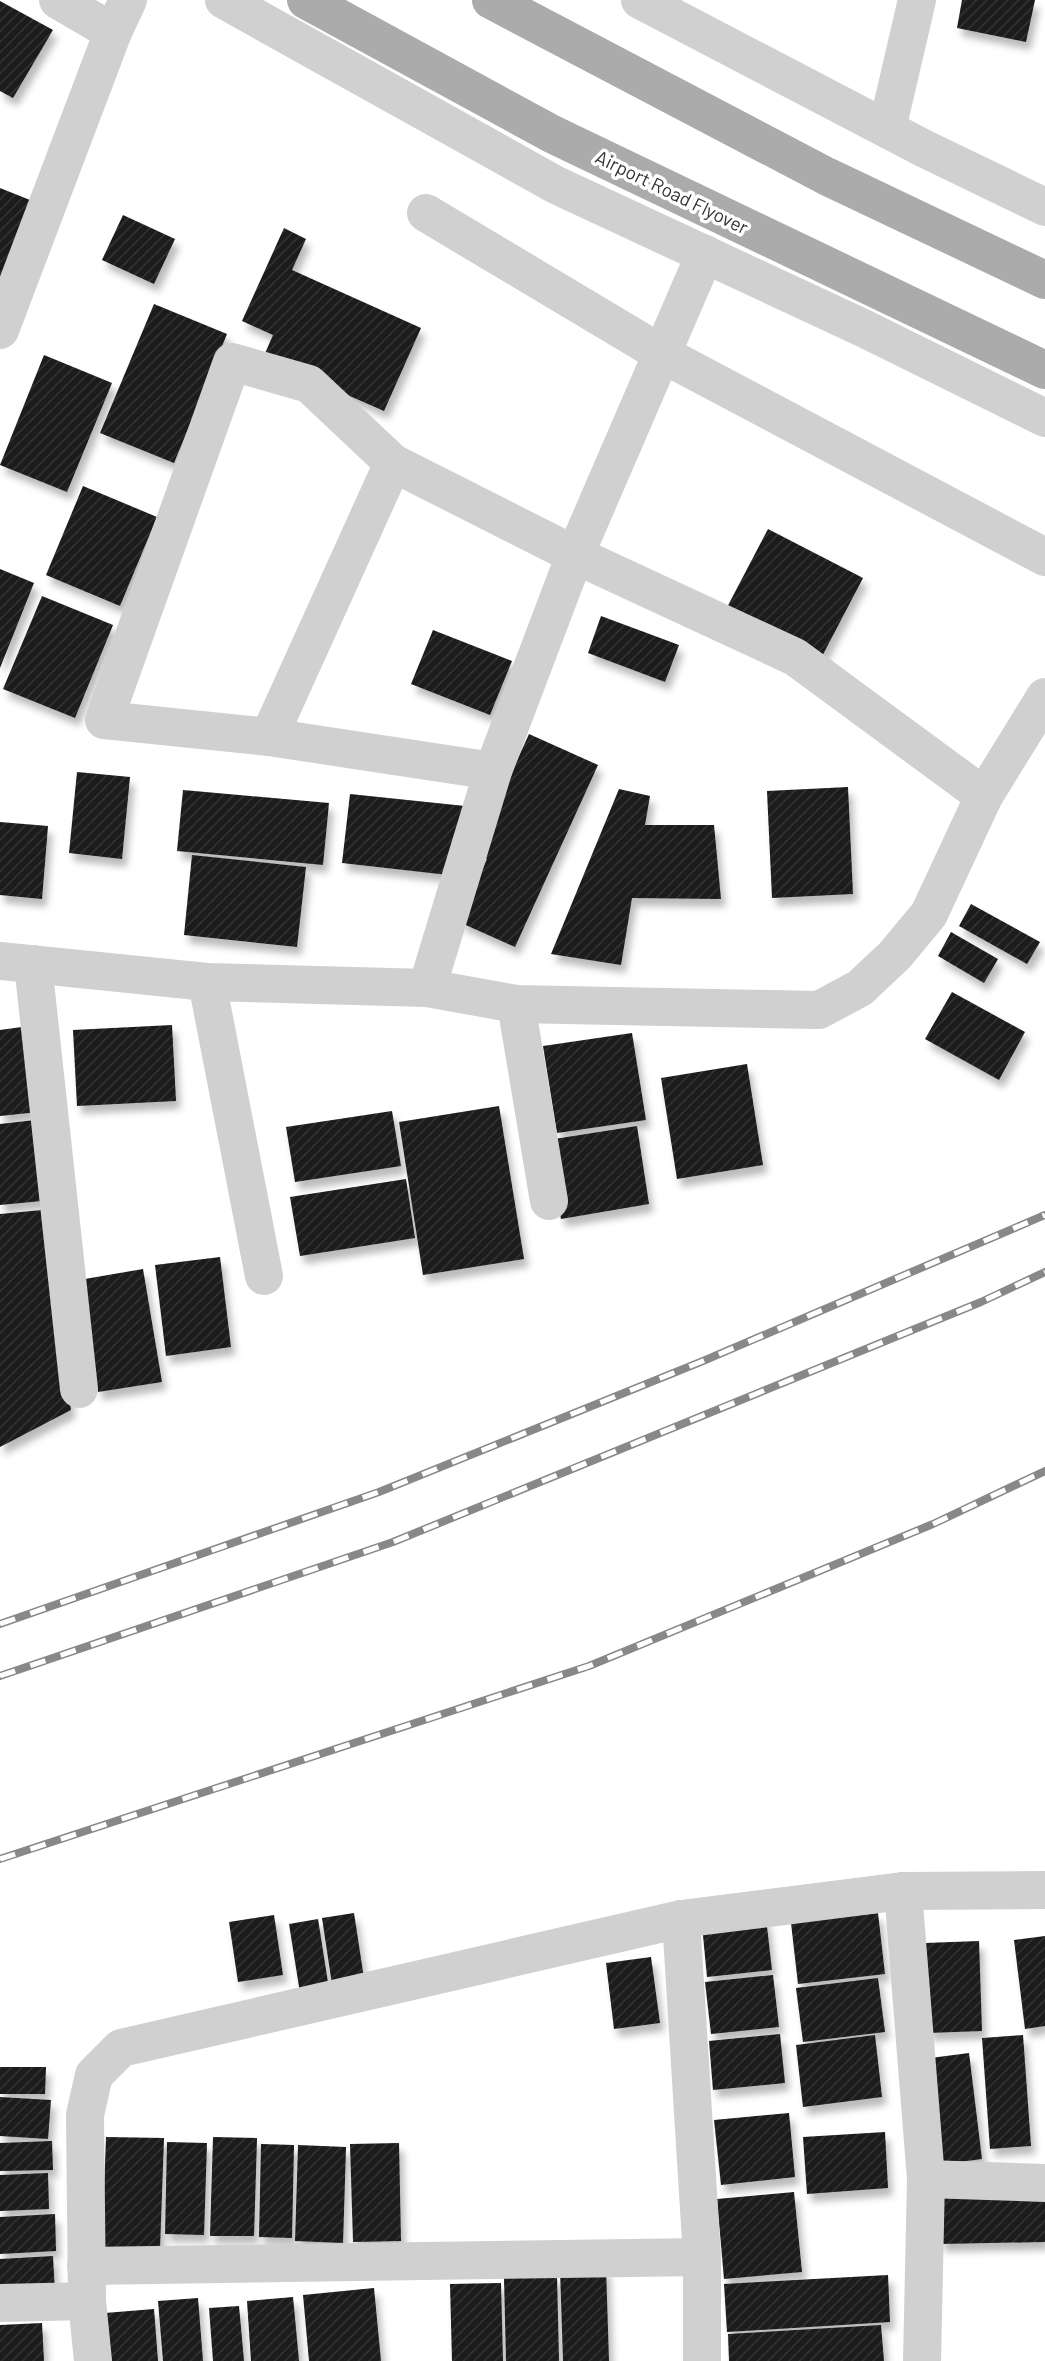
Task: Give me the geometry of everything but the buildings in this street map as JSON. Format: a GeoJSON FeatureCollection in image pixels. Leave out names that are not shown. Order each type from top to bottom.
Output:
{"type":"FeatureCollection","features":[{"type":"Feature","properties":{"kind":"main road","name":"Airport Road Flyover"},"geometry":{"type":"LineString","coordinates":[[306,0],[552,134],[1045,370]]}},
{"type":"Feature","properties":{"kind":"main road"},"geometry":{"type":"LineString","coordinates":[[491,0],[826,176],[1045,280]]}},
{"type":"Feature","properties":{"kind":"street"},"geometry":{"type":"LineString","coordinates":[[0,330],[121,16],[58,0]]}},
{"type":"Feature","properties":{"kind":"street"},"geometry":{"type":"LineString","coordinates":[[224,0],[556,185],[1045,418]]}},
{"type":"Feature","properties":{"kind":"street"},"geometry":{"type":"LineString","coordinates":[[640,0],[887,129],[1045,207]]}},
{"type":"Feature","properties":{"kind":"street"},"geometry":{"type":"LineString","coordinates":[[887,129],[917,0]]}},
{"type":"Feature","properties":{"kind":"street"},"geometry":{"type":"LineString","coordinates":[[426,214],[662,354],[1045,557]]}},
{"type":"Feature","properties":{"kind":"street"},"geometry":{"type":"LineString","coordinates":[[427,988],[493,771],[575,555],[705,254]]}},
{"type":"Feature","properties":{"kind":"street"},"geometry":{"type":"LineString","coordinates":[[493,771],[269,737],[104,720],[232,362],[309,384],[393,463],[575,555],[795,657],[984,796]]}},
{"type":"Feature","properties":{"kind":"street"},"geometry":{"type":"LineString","coordinates":[[269,737],[393,463]]}},
{"type":"Feature","properties":{"kind":"street"},"geometry":{"type":"LineString","coordinates":[[79,1389],[16,962],[207,982],[427,988],[516,1004],[819,1010],[860,988],[895,955],[929,914],[984,796],[1045,697]]}},
{"type":"Feature","properties":{"kind":"street"},"geometry":{"type":"LineString","coordinates":[[207,982],[264,1276]]}},
{"type":"Feature","properties":{"kind":"street"},"geometry":{"type":"LineString","coordinates":[[516,1004],[549,1201]]}},
{"type":"Feature","properties":{"kind":"street"},"geometry":{"type":"LineString","coordinates":[[93,2361],[87,2283],[85,2115],[94,2075],[121,2048],[681,1919],[903,1891],[1045,1890]]}},
{"type":"Feature","properties":{"kind":"street"},"geometry":{"type":"LineString","coordinates":[[903,1891],[926,2179],[922,2361]]}},
{"type":"Feature","properties":{"kind":"street"},"geometry":{"type":"LineString","coordinates":[[681,1919],[702,2257],[702,2361]]}},
{"type":"Feature","properties":{"kind":"street"},"geometry":{"type":"LineString","coordinates":[[926,2179],[1045,2183]]}},
{"type":"Feature","properties":{"kind":"street"},"geometry":{"type":"LineString","coordinates":[[0,2303],[87,2283],[702,2257]]}},
{"type":"Feature","properties":{"kind":"railway"},"geometry":{"type":"LineString","coordinates":[[0,1624],[379,1492],[703,1361],[1045,1215]]}},
{"type":"Feature","properties":{"kind":"railway"},"geometry":{"type":"LineString","coordinates":[[0,1676],[393,1542],[981,1302],[1045,1272]]}},
{"type":"Feature","properties":{"kind":"railway"},"geometry":{"type":"LineString","coordinates":[[0,1859],[589,1666],[933,1524],[1045,1471]]}}]}
